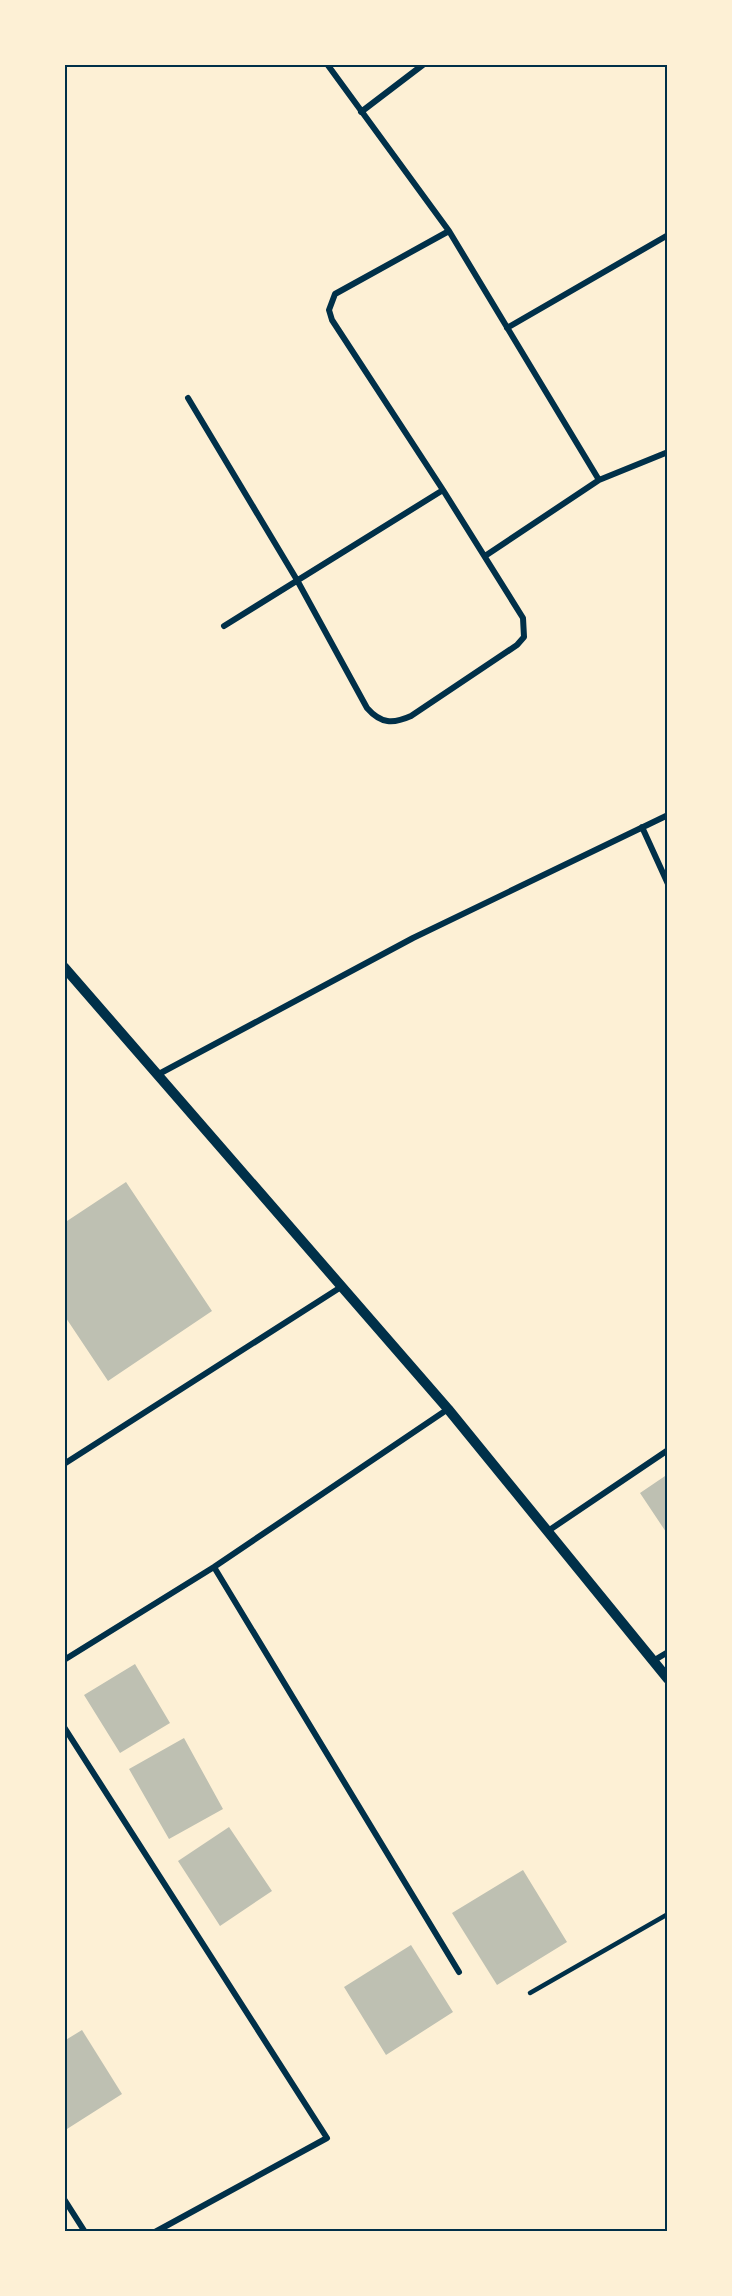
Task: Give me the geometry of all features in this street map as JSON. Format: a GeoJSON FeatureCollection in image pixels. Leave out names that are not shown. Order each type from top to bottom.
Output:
{"type":"FeatureCollection","features":[{"type":"Feature","properties":{"kind":"street"},"geometry":{"type":"LineString","coordinates":[[327,64],[449,231],[599,480]]}},
{"type":"Feature","properties":{"kind":"street"},"geometry":{"type":"LineString","coordinates":[[361,112],[424,64]]}},
{"type":"Feature","properties":{"kind":"street"},"geometry":{"type":"LineString","coordinates":[[188,398],[297,580],[367,708],[376,718],[397,722],[411,716],[518,645],[524,636],[523,618],[443,489],[332,320],[329,310],[335,294],[449,231]]}},
{"type":"Feature","properties":{"kind":"street"},"geometry":{"type":"LineString","coordinates":[[507,328],[668,235]]}},
{"type":"Feature","properties":{"kind":"street"},"geometry":{"type":"LineString","coordinates":[[485,556],[599,480],[668,452]]}},
{"type":"Feature","properties":{"kind":"street"},"geometry":{"type":"LineString","coordinates":[[224,626],[443,489]]}},
{"type":"Feature","properties":{"kind":"street"},"geometry":{"type":"LineString","coordinates":[[157,1074],[413,938],[668,815]]}},
{"type":"Feature","properties":{"kind":"street"},"geometry":{"type":"LineString","coordinates":[[642,828],[668,884]]}},
{"type":"Feature","properties":{"kind":"street"},"geometry":{"type":"LineString","coordinates":[[64,968],[448,1409],[668,1679]]}},
{"type":"Feature","properties":{"kind":"street"},"geometry":{"type":"LineString","coordinates":[[64,1464],[341,1287]]}},
{"type":"Feature","properties":{"kind":"street"},"geometry":{"type":"LineString","coordinates":[[64,1660],[214,1567],[448,1409]]}},
{"type":"Feature","properties":{"kind":"street"},"geometry":{"type":"LineString","coordinates":[[548,1532],[668,1450]]}},
{"type":"Feature","properties":{"kind":"street"},"geometry":{"type":"LineString","coordinates":[[214,1567],[459,1971]]}},
{"type":"Feature","properties":{"kind":"street"},"geometry":{"type":"LineString","coordinates":[[653,1661],[668,1652]]}},
{"type":"Feature","properties":{"kind":"street"},"geometry":{"type":"LineString","coordinates":[[64,1727],[327,2138],[155,2232]]}},
{"type":"Feature","properties":{"kind":"street"},"geometry":{"type":"LineString","coordinates":[[64,2199],[85,2232]]}},
{"type":"Feature","properties":{"kind":"lane"},"geometry":{"type":"LineString","coordinates":[[530,1992],[668,1914]]}},
{"type":"Feature","properties":{"kind":"building"},"geometry":{"type":"Polygon","coordinates":[[[126,1182],[212,1311],[108,1381],[64,1315],[64,1223],[126,1182]]]}},
{"type":"Feature","properties":{"kind":"building"},"geometry":{"type":"Polygon","coordinates":[[[668,1474],[668,1535],[640,1493],[668,1474]]]}},
{"type":"Feature","properties":{"kind":"building"},"geometry":{"type":"Polygon","coordinates":[[[135,1664],[170,1723],[120,1753],[84,1695],[135,1664]]]}},
{"type":"Feature","properties":{"kind":"building"},"geometry":{"type":"Polygon","coordinates":[[[184,1738],[223,1809],[169,1839],[129,1769],[184,1738]]]}},
{"type":"Feature","properties":{"kind":"building"},"geometry":{"type":"Polygon","coordinates":[[[229,1827],[272,1891],[220,1926],[178,1861],[229,1827]]]}},
{"type":"Feature","properties":{"kind":"building"},"geometry":{"type":"Polygon","coordinates":[[[523,1870],[567,1942],[497,1985],[452,1913],[523,1870]]]}},
{"type":"Feature","properties":{"kind":"building"},"geometry":{"type":"Polygon","coordinates":[[[411,1945],[453,2012],[386,2055],[344,1987],[411,1945]]]}},
{"type":"Feature","properties":{"kind":"building"},"geometry":{"type":"Polygon","coordinates":[[[82,2030],[122,2094],[67,2129],[64,2125],[64,2041],[82,2030]]]}}]}
